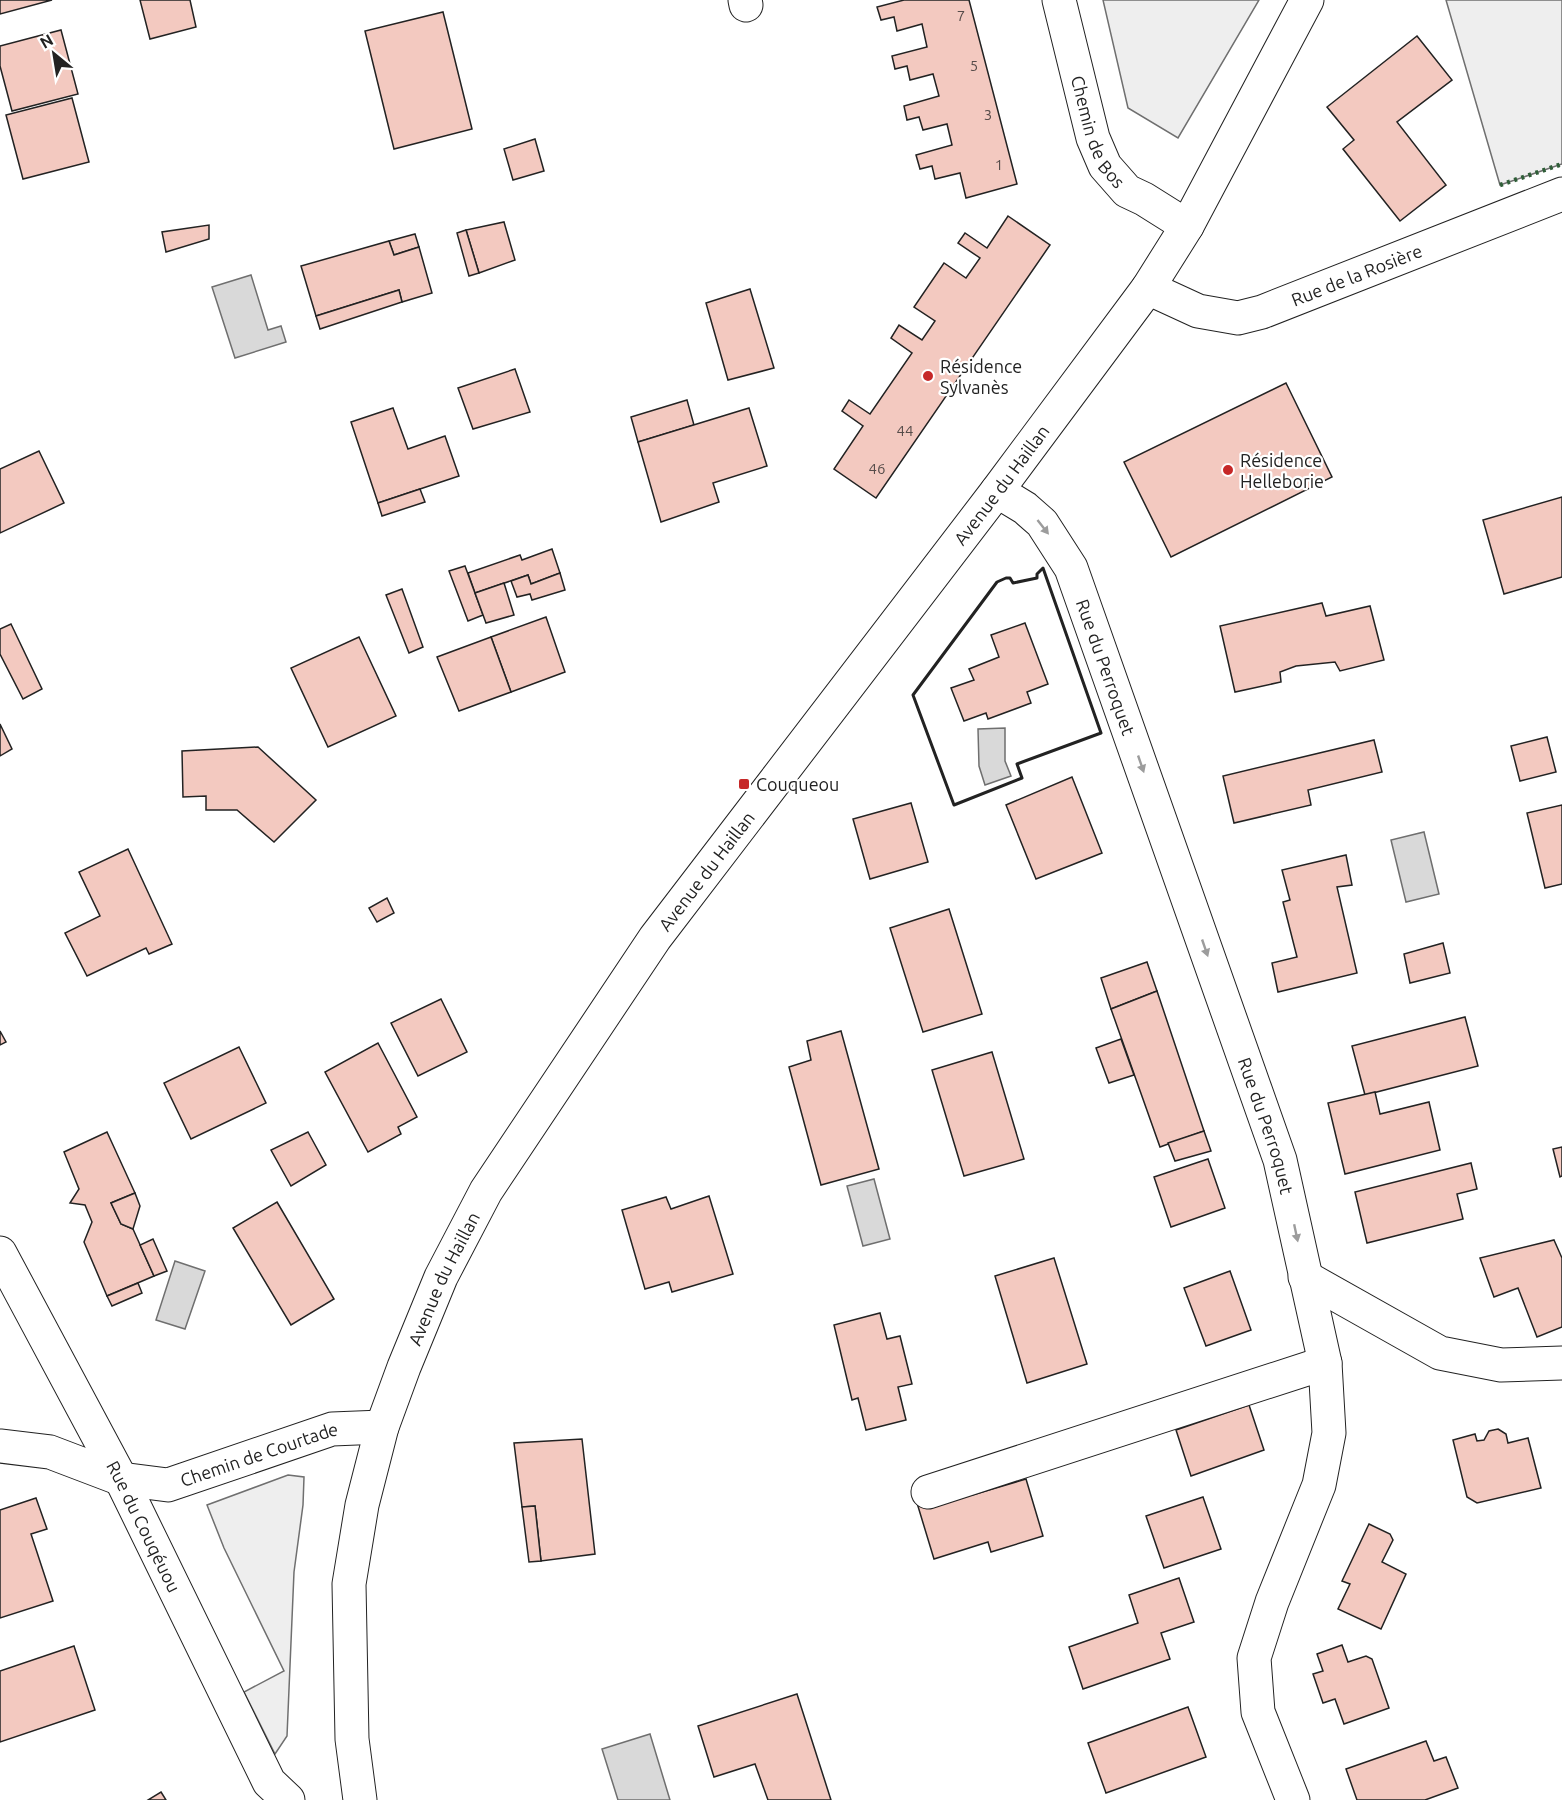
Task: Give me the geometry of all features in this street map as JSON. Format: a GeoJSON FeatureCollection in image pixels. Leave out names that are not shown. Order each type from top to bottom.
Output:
{"type":"FeatureCollection","features":[{"type":"Feature","properties":{"kind":"street","name":"Chemin de Bos"},"geometry":{"type":"LineString","coordinates":[[1059,0],[1093,138],[1105,166],[1127,191],[1188,226]]}},
{"type":"Feature","properties":{"kind":"street","name":"Avenue du Haillan"},"geometry":{"type":"LineString","coordinates":[[360,1800],[352,1739],[349,1584],[362,1504],[382,1428],[404,1367],[441,1277],[486,1191],[655,938],[998,491],[1148,288],[1188,226],[1307,0]]}},
{"type":"Feature","properties":{"kind":"street","name":"Rue de la Rosière"},"geometry":{"type":"LineString","coordinates":[[1148,288],[1198,311],[1238,318],[1262,312],[1562,194]]}},
{"type":"Feature","properties":{"kind":"street","name":"Rue du Perroquet"},"geometry":{"type":"LineString","coordinates":[[998,491],[1042,522],[1071,568],[1280,1160],[1325,1363],[1329,1433],[1319,1485],[1272,1602],[1254,1658],[1258,1712],[1293,1800]]}},
{"type":"Feature","properties":{"kind":"street","name":"Rue du Couqéuou"},"geometry":{"type":"LineString","coordinates":[[0,1253],[121,1479],[269,1782],[288,1800]]}},
{"type":"Feature","properties":{"kind":"street"},"geometry":{"type":"LineString","coordinates":[[1305,1277],[1440,1353],[1501,1365],[1562,1363]]}},
{"type":"Feature","properties":{"kind":"street"},"geometry":{"type":"LineString","coordinates":[[928,1492],[1325,1363]]}},
{"type":"Feature","properties":{"kind":"street","name":"Chemin de Courtade"},"geometry":{"type":"LineString","coordinates":[[0,1446],[50,1452],[121,1479],[168,1485],[332,1429],[382,1428]]}},
{"type":"Feature","properties":{"kind":"shaded area"},"geometry":{"type":"Polygon","coordinates":[[[1103,0],[1259,0],[1178,138],[1128,108],[1103,0]]]}},
{"type":"Feature","properties":{"kind":"shaded area"},"geometry":{"type":"Polygon","coordinates":[[[1446,0],[1562,0],[1562,164],[1500,185],[1446,0]]]}},
{"type":"Feature","properties":{"kind":"shaded area"},"geometry":{"type":"Polygon","coordinates":[[[251,275],[268,330],[281,326],[286,342],[235,358],[212,287],[251,275]]]}},
{"type":"Feature","properties":{"kind":"shaded area"},"geometry":{"type":"Polygon","coordinates":[[[1005,728],[1005,761],[1011,776],[985,785],[979,766],[978,729],[1005,728]]]}},
{"type":"Feature","properties":{"kind":"shaded area"},"geometry":{"type":"Polygon","coordinates":[[[1424,832],[1439,894],[1406,902],[1391,840],[1424,832]]]}},
{"type":"Feature","properties":{"kind":"shaded area"},"geometry":{"type":"Polygon","coordinates":[[[874,1179],[890,1239],[863,1246],[847,1186],[874,1179]]]}},
{"type":"Feature","properties":{"kind":"shaded area"},"geometry":{"type":"Polygon","coordinates":[[[175,1261],[205,1271],[185,1329],[156,1320],[175,1261]]]}},
{"type":"Feature","properties":{"kind":"shaded area"},"geometry":{"type":"Polygon","coordinates":[[[288,1475],[304,1477],[303,1505],[294,1572],[287,1736],[275,1754],[244,1692],[284,1671],[224,1548],[207,1505],[288,1475]]]}},
{"type":"Feature","properties":{"kind":"shaded area"},"geometry":{"type":"Polygon","coordinates":[[[650,1734],[670,1800],[618,1800],[602,1749],[650,1734]]]}},
{"type":"Feature","properties":{"kind":"building"},"geometry":{"type":"Polygon","coordinates":[[[0,0],[52,0],[0,14],[0,0]]]}},
{"type":"Feature","properties":{"kind":"building"},"geometry":{"type":"Polygon","coordinates":[[[140,0],[190,0],[196,27],[150,39],[140,0]]]}},
{"type":"Feature","properties":{"kind":"building"},"geometry":{"type":"Polygon","coordinates":[[[904,0],[969,0],[1017,184],[966,198],[960,173],[935,179],[932,166],[920,169],[916,155],[952,145],[947,124],[923,130],[919,117],[907,120],[904,106],[939,96],[933,74],[910,80],[907,66],[895,69],[892,56],[927,47],[922,24],[897,31],[894,17],[881,20],[877,7],[904,0]]]}},
{"type":"Feature","properties":{"kind":"building"},"geometry":{"type":"Polygon","coordinates":[[[443,12],[472,129],[394,149],[365,31],[443,12]]]}},
{"type":"Feature","properties":{"kind":"building"},"geometry":{"type":"Polygon","coordinates":[[[61,30],[78,94],[12,111],[0,66],[0,46],[61,30]]]}},
{"type":"Feature","properties":{"kind":"building"},"geometry":{"type":"Polygon","coordinates":[[[1417,36],[1452,80],[1397,122],[1446,185],[1400,221],[1343,149],[1354,140],[1327,107],[1417,36]]]}},
{"type":"Feature","properties":{"kind":"building"},"geometry":{"type":"Polygon","coordinates":[[[72,98],[89,162],[23,179],[6,115],[72,98]]]}},
{"type":"Feature","properties":{"kind":"building"},"geometry":{"type":"Polygon","coordinates":[[[535,139],[544,171],[513,180],[504,149],[535,139]]]}},
{"type":"Feature","properties":{"kind":"building","name":"Résidence Sylvanès"},"geometry":{"type":"Polygon","coordinates":[[[1008,216],[1050,245],[876,498],[834,469],[863,426],[842,411],[849,400],[870,414],[912,353],[891,338],[899,325],[922,340],[935,321],[914,307],[944,263],[966,278],[980,258],[958,243],[965,233],[987,248],[1008,216]]]}},
{"type":"Feature","properties":{"kind":"building"},"geometry":{"type":"Polygon","coordinates":[[[504,222],[515,260],[479,273],[466,230],[504,222]]]}},
{"type":"Feature","properties":{"kind":"building"},"geometry":{"type":"Polygon","coordinates":[[[209,225],[209,239],[166,252],[162,232],[209,225]]]}},
{"type":"Feature","properties":{"kind":"building"},"geometry":{"type":"Polygon","coordinates":[[[466,230],[479,273],[469,276],[457,233],[466,230]]]}},
{"type":"Feature","properties":{"kind":"building"},"geometry":{"type":"Polygon","coordinates":[[[415,234],[419,247],[394,255],[389,241],[415,234]]]}},
{"type":"Feature","properties":{"kind":"building"},"geometry":{"type":"Polygon","coordinates":[[[389,241],[394,255],[419,247],[432,293],[402,302],[399,290],[316,316],[301,266],[389,241]]]}},
{"type":"Feature","properties":{"kind":"building"},"geometry":{"type":"Polygon","coordinates":[[[750,289],[774,368],[728,380],[706,303],[750,289]]]}},
{"type":"Feature","properties":{"kind":"building"},"geometry":{"type":"Polygon","coordinates":[[[399,290],[402,302],[320,329],[316,316],[399,290]]]}},
{"type":"Feature","properties":{"kind":"building"},"geometry":{"type":"Polygon","coordinates":[[[515,369],[530,412],[473,429],[458,388],[515,369]]]}},
{"type":"Feature","properties":{"kind":"building","name":"Résidence Helleborie"},"geometry":{"type":"Polygon","coordinates":[[[1286,383],[1332,477],[1171,557],[1124,462],[1286,383]]]}},
{"type":"Feature","properties":{"kind":"building"},"geometry":{"type":"Polygon","coordinates":[[[687,400],[694,425],[638,442],[631,417],[687,400]]]}},
{"type":"Feature","properties":{"kind":"building"},"geometry":{"type":"Polygon","coordinates":[[[393,408],[408,449],[445,436],[459,476],[378,503],[351,422],[393,408]]]}},
{"type":"Feature","properties":{"kind":"building"},"geometry":{"type":"Polygon","coordinates":[[[749,408],[767,466],[713,483],[719,502],[661,522],[638,442],[749,408]]]}},
{"type":"Feature","properties":{"kind":"building"},"geometry":{"type":"Polygon","coordinates":[[[39,451],[64,503],[0,533],[0,469],[39,451]]]}},
{"type":"Feature","properties":{"kind":"building"},"geometry":{"type":"Polygon","coordinates":[[[420,489],[425,502],[382,516],[378,503],[420,489]]]}},
{"type":"Feature","properties":{"kind":"building"},"geometry":{"type":"Polygon","coordinates":[[[1562,497],[1562,577],[1504,594],[1483,520],[1562,497]]]}},
{"type":"Feature","properties":{"kind":"building"},"geometry":{"type":"Polygon","coordinates":[[[552,549],[560,573],[531,584],[528,575],[475,593],[468,573],[520,555],[522,560],[552,549]]]}},
{"type":"Feature","properties":{"kind":"building"},"geometry":{"type":"Polygon","coordinates":[[[465,566],[483,615],[468,621],[449,571],[465,566]]]}},
{"type":"Feature","properties":{"kind":"building"},"geometry":{"type":"Polygon","coordinates":[[[560,573],[565,590],[532,600],[530,594],[517,597],[511,581],[528,575],[531,584],[560,573]]]}},
{"type":"Feature","properties":{"kind":"building"},"geometry":{"type":"Polygon","coordinates":[[[504,583],[514,615],[486,623],[475,593],[504,583]]]}},
{"type":"Feature","properties":{"kind":"building"},"geometry":{"type":"Polygon","coordinates":[[[402,589],[423,647],[409,653],[386,595],[402,589]]]}},
{"type":"Feature","properties":{"kind":"building"},"geometry":{"type":"Polygon","coordinates":[[[1322,603],[1326,616],[1370,606],[1384,660],[1340,671],[1335,662],[1296,666],[1280,672],[1281,682],[1235,692],[1220,626],[1322,603]]]}},
{"type":"Feature","properties":{"kind":"building"},"geometry":{"type":"Polygon","coordinates":[[[546,617],[565,672],[511,692],[491,637],[546,617]]]}},
{"type":"Feature","properties":{"kind":"building"},"geometry":{"type":"Polygon","coordinates":[[[1025,623],[1048,684],[1027,692],[1031,703],[988,719],[986,713],[964,721],[951,688],[974,680],[969,669],[999,657],[991,635],[1025,623]]]}},
{"type":"Feature","properties":{"kind":"building"},"geometry":{"type":"Polygon","coordinates":[[[11,624],[42,689],[23,699],[0,654],[0,629],[11,624]]]}},
{"type":"Feature","properties":{"kind":"building"},"geometry":{"type":"Polygon","coordinates":[[[359,637],[396,716],[328,747],[291,668],[359,637]]]}},
{"type":"Feature","properties":{"kind":"building"},"geometry":{"type":"Polygon","coordinates":[[[491,637],[511,692],[459,711],[437,657],[491,637]]]}},
{"type":"Feature","properties":{"kind":"building"},"geometry":{"type":"Polygon","coordinates":[[[0,724],[12,749],[0,756],[0,724]]]}},
{"type":"Feature","properties":{"kind":"building"},"geometry":{"type":"Polygon","coordinates":[[[1547,737],[1556,772],[1520,781],[1511,746],[1547,737]]]}},
{"type":"Feature","properties":{"kind":"building"},"geometry":{"type":"Polygon","coordinates":[[[1374,740],[1382,772],[1308,790],[1311,805],[1234,823],[1223,776],[1374,740]]]}},
{"type":"Feature","properties":{"kind":"building"},"geometry":{"type":"Polygon","coordinates":[[[258,747],[316,800],[274,842],[237,810],[206,810],[206,796],[183,797],[182,751],[258,747]]]}},
{"type":"Feature","properties":{"kind":"building"},"geometry":{"type":"Polygon","coordinates":[[[1072,777],[1102,853],[1036,879],[1006,805],[1072,777]]]}},
{"type":"Feature","properties":{"kind":"building"},"geometry":{"type":"Polygon","coordinates":[[[911,803],[928,862],[870,879],[853,819],[911,803]]]}},
{"type":"Feature","properties":{"kind":"building"},"geometry":{"type":"Polygon","coordinates":[[[1562,805],[1562,884],[1545,888],[1527,813],[1562,805]]]}},
{"type":"Feature","properties":{"kind":"building"},"geometry":{"type":"Polygon","coordinates":[[[128,849],[172,944],[149,954],[146,948],[87,976],[65,933],[100,916],[79,872],[128,849]]]}},
{"type":"Feature","properties":{"kind":"building"},"geometry":{"type":"Polygon","coordinates":[[[1346,855],[1352,885],[1337,887],[1357,973],[1278,992],[1272,963],[1297,957],[1283,902],[1290,900],[1282,870],[1346,855]]]}},
{"type":"Feature","properties":{"kind":"building"},"geometry":{"type":"Polygon","coordinates":[[[387,898],[394,913],[377,922],[369,908],[387,898]]]}},
{"type":"Feature","properties":{"kind":"building"},"geometry":{"type":"Polygon","coordinates":[[[949,909],[982,1014],[923,1032],[890,928],[949,909]]]}},
{"type":"Feature","properties":{"kind":"building"},"geometry":{"type":"Polygon","coordinates":[[[1443,943],[1450,973],[1410,983],[1404,954],[1443,943]]]}},
{"type":"Feature","properties":{"kind":"building"},"geometry":{"type":"Polygon","coordinates":[[[1147,962],[1157,991],[1111,1009],[1101,978],[1147,962]]]}},
{"type":"Feature","properties":{"kind":"building"},"geometry":{"type":"Polygon","coordinates":[[[1157,991],[1204,1131],[1160,1147],[1111,1009],[1157,991]]]}},
{"type":"Feature","properties":{"kind":"building"},"geometry":{"type":"Polygon","coordinates":[[[441,999],[467,1052],[418,1076],[391,1023],[441,999]]]}},
{"type":"Feature","properties":{"kind":"building"},"geometry":{"type":"Polygon","coordinates":[[[1465,1017],[1478,1066],[1365,1095],[1352,1046],[1465,1017]]]}},
{"type":"Feature","properties":{"kind":"building"},"geometry":{"type":"Polygon","coordinates":[[[0,1031],[6,1042],[0,1045],[0,1031]]]}},
{"type":"Feature","properties":{"kind":"building"},"geometry":{"type":"Polygon","coordinates":[[[841,1031],[879,1169],[821,1185],[789,1067],[811,1060],[807,1041],[841,1031]]]}},
{"type":"Feature","properties":{"kind":"building"},"geometry":{"type":"Polygon","coordinates":[[[1121,1039],[1134,1075],[1109,1083],[1096,1048],[1121,1039]]]}},
{"type":"Feature","properties":{"kind":"building"},"geometry":{"type":"Polygon","coordinates":[[[378,1043],[417,1117],[398,1127],[401,1134],[368,1152],[325,1072],[378,1043]]]}},
{"type":"Feature","properties":{"kind":"building"},"geometry":{"type":"Polygon","coordinates":[[[239,1047],[266,1103],[191,1139],[164,1083],[239,1047]]]}},
{"type":"Feature","properties":{"kind":"building"},"geometry":{"type":"Polygon","coordinates":[[[992,1052],[1024,1159],[964,1176],[932,1070],[992,1052]]]}},
{"type":"Feature","properties":{"kind":"building"},"geometry":{"type":"Polygon","coordinates":[[[1375,1092],[1380,1114],[1429,1102],[1440,1150],[1345,1174],[1328,1103],[1375,1092]]]}},
{"type":"Feature","properties":{"kind":"building"},"geometry":{"type":"Polygon","coordinates":[[[1204,1131],[1211,1151],[1175,1161],[1168,1143],[1204,1131]]]}},
{"type":"Feature","properties":{"kind":"building"},"geometry":{"type":"Polygon","coordinates":[[[107,1132],[135,1193],[111,1203],[121,1224],[133,1229],[154,1276],[107,1296],[84,1242],[92,1222],[85,1205],[70,1203],[79,1189],[64,1152],[107,1132]]]}},
{"type":"Feature","properties":{"kind":"building"},"geometry":{"type":"Polygon","coordinates":[[[308,1132],[326,1165],[291,1186],[271,1150],[308,1132]]]}},
{"type":"Feature","properties":{"kind":"building"},"geometry":{"type":"Polygon","coordinates":[[[1562,1147],[1562,1176],[1560,1177],[1553,1149],[1562,1147]]]}},
{"type":"Feature","properties":{"kind":"building"},"geometry":{"type":"Polygon","coordinates":[[[1208,1159],[1225,1208],[1171,1227],[1154,1177],[1208,1159]]]}},
{"type":"Feature","properties":{"kind":"building"},"geometry":{"type":"Polygon","coordinates":[[[1471,1163],[1477,1189],[1457,1194],[1463,1219],[1367,1243],[1355,1192],[1471,1163]]]}},
{"type":"Feature","properties":{"kind":"building"},"geometry":{"type":"Polygon","coordinates":[[[135,1193],[140,1206],[133,1229],[121,1224],[111,1203],[135,1193]]]}},
{"type":"Feature","properties":{"kind":"building"},"geometry":{"type":"Polygon","coordinates":[[[709,1196],[733,1274],[672,1292],[669,1282],[645,1289],[622,1210],[666,1197],[671,1209],[709,1196]]]}},
{"type":"Feature","properties":{"kind":"building"},"geometry":{"type":"Polygon","coordinates":[[[277,1202],[334,1299],[291,1325],[233,1228],[277,1202]]]}},
{"type":"Feature","properties":{"kind":"building"},"geometry":{"type":"Polygon","coordinates":[[[153,1239],[167,1271],[154,1276],[140,1245],[153,1239]]]}},
{"type":"Feature","properties":{"kind":"building"},"geometry":{"type":"Polygon","coordinates":[[[1554,1240],[1562,1258],[1562,1327],[1537,1337],[1518,1288],[1494,1297],[1480,1258],[1554,1240]]]}},
{"type":"Feature","properties":{"kind":"building"},"geometry":{"type":"Polygon","coordinates":[[[1054,1258],[1087,1364],[1027,1383],[995,1276],[1054,1258]]]}},
{"type":"Feature","properties":{"kind":"building"},"geometry":{"type":"Polygon","coordinates":[[[1230,1271],[1251,1330],[1206,1346],[1184,1288],[1230,1271]]]}},
{"type":"Feature","properties":{"kind":"building"},"geometry":{"type":"Polygon","coordinates":[[[138,1283],[142,1293],[112,1306],[107,1296],[138,1283]]]}},
{"type":"Feature","properties":{"kind":"building"},"geometry":{"type":"Polygon","coordinates":[[[880,1313],[887,1339],[900,1336],[912,1384],[898,1387],[906,1420],[866,1430],[858,1398],[852,1400],[834,1325],[880,1313]]]}},
{"type":"Feature","properties":{"kind":"building"},"geometry":{"type":"Polygon","coordinates":[[[1249,1405],[1264,1450],[1191,1476],[1176,1430],[1249,1405]]]}},
{"type":"Feature","properties":{"kind":"building"},"geometry":{"type":"Polygon","coordinates":[[[1498,1429],[1506,1434],[1508,1443],[1528,1438],[1541,1488],[1477,1503],[1467,1497],[1453,1440],[1475,1434],[1477,1441],[1484,1440],[1489,1431],[1498,1429]]]}},
{"type":"Feature","properties":{"kind":"building"},"geometry":{"type":"Polygon","coordinates":[[[582,1439],[595,1554],[541,1561],[535,1506],[522,1507],[514,1443],[582,1439]]]}},
{"type":"Feature","properties":{"kind":"building"},"geometry":{"type":"Polygon","coordinates":[[[1026,1479],[1043,1536],[991,1552],[988,1542],[934,1559],[917,1503],[970,1487],[972,1495],[1026,1479]]]}},
{"type":"Feature","properties":{"kind":"building"},"geometry":{"type":"Polygon","coordinates":[[[1203,1497],[1221,1549],[1164,1568],[1146,1516],[1203,1497]]]}},
{"type":"Feature","properties":{"kind":"building"},"geometry":{"type":"Polygon","coordinates":[[[36,1498],[47,1529],[31,1534],[53,1601],[0,1618],[0,1510],[36,1498]]]}},
{"type":"Feature","properties":{"kind":"building"},"geometry":{"type":"Polygon","coordinates":[[[535,1506],[541,1561],[529,1562],[522,1507],[535,1506]]]}},
{"type":"Feature","properties":{"kind":"building"},"geometry":{"type":"Polygon","coordinates":[[[1369,1524],[1390,1534],[1393,1540],[1382,1562],[1406,1574],[1381,1629],[1338,1609],[1350,1584],[1342,1581],[1369,1524]]]}},
{"type":"Feature","properties":{"kind":"building"},"geometry":{"type":"Polygon","coordinates":[[[1179,1578],[1194,1622],[1161,1633],[1170,1659],[1083,1689],[1069,1647],[1138,1623],[1129,1595],[1179,1578]]]}},
{"type":"Feature","properties":{"kind":"building"},"geometry":{"type":"Polygon","coordinates":[[[1342,1645],[1348,1662],[1366,1656],[1372,1659],[1389,1708],[1344,1724],[1335,1699],[1323,1703],[1313,1674],[1323,1671],[1317,1654],[1342,1645]]]}},
{"type":"Feature","properties":{"kind":"building"},"geometry":{"type":"Polygon","coordinates":[[[74,1646],[95,1710],[0,1742],[0,1671],[74,1646]]]}},
{"type":"Feature","properties":{"kind":"building"},"geometry":{"type":"Polygon","coordinates":[[[797,1694],[831,1800],[768,1800],[755,1764],[714,1777],[698,1726],[797,1694]]]}},
{"type":"Feature","properties":{"kind":"building"},"geometry":{"type":"Polygon","coordinates":[[[1188,1707],[1206,1757],[1106,1793],[1088,1743],[1188,1707]]]}},
{"type":"Feature","properties":{"kind":"building"},"geometry":{"type":"Polygon","coordinates":[[[1426,1741],[1434,1761],[1446,1757],[1458,1788],[1425,1800],[1357,1800],[1346,1769],[1426,1741]]]}},
{"type":"Feature","properties":{"kind":"building"},"geometry":{"type":"Polygon","coordinates":[[[161,1792],[166,1800],[148,1800],[161,1792]]]}},
{"type":"Feature","properties":{"kind":"hedge"},"geometry":{"type":"LineString","coordinates":[[1500,185],[1562,164]]}},
{"type":"Feature","properties":{"kind":"wall"},"geometry":{"type":"LineString","coordinates":[[1043,568],[1101,733],[1017,764],[1022,778],[954,805],[913,695],[997,582],[1006,578],[1010,578],[1013,583],[1037,578],[1037,574],[1043,568]]}},
{"type":"Feature","properties":{"kind":"place","name":"Résidence Sylvanès"},"geometry":{"type":"Point","coordinates":[928,376]}},
{"type":"Feature","properties":{"kind":"place","name":"Résidence Helleborie"},"geometry":{"type":"Point","coordinates":[1228,470]}},
{"type":"Feature","properties":{"kind":"place","name":"Couqueou"},"geometry":{"type":"Point","coordinates":[744,784]}}]}
